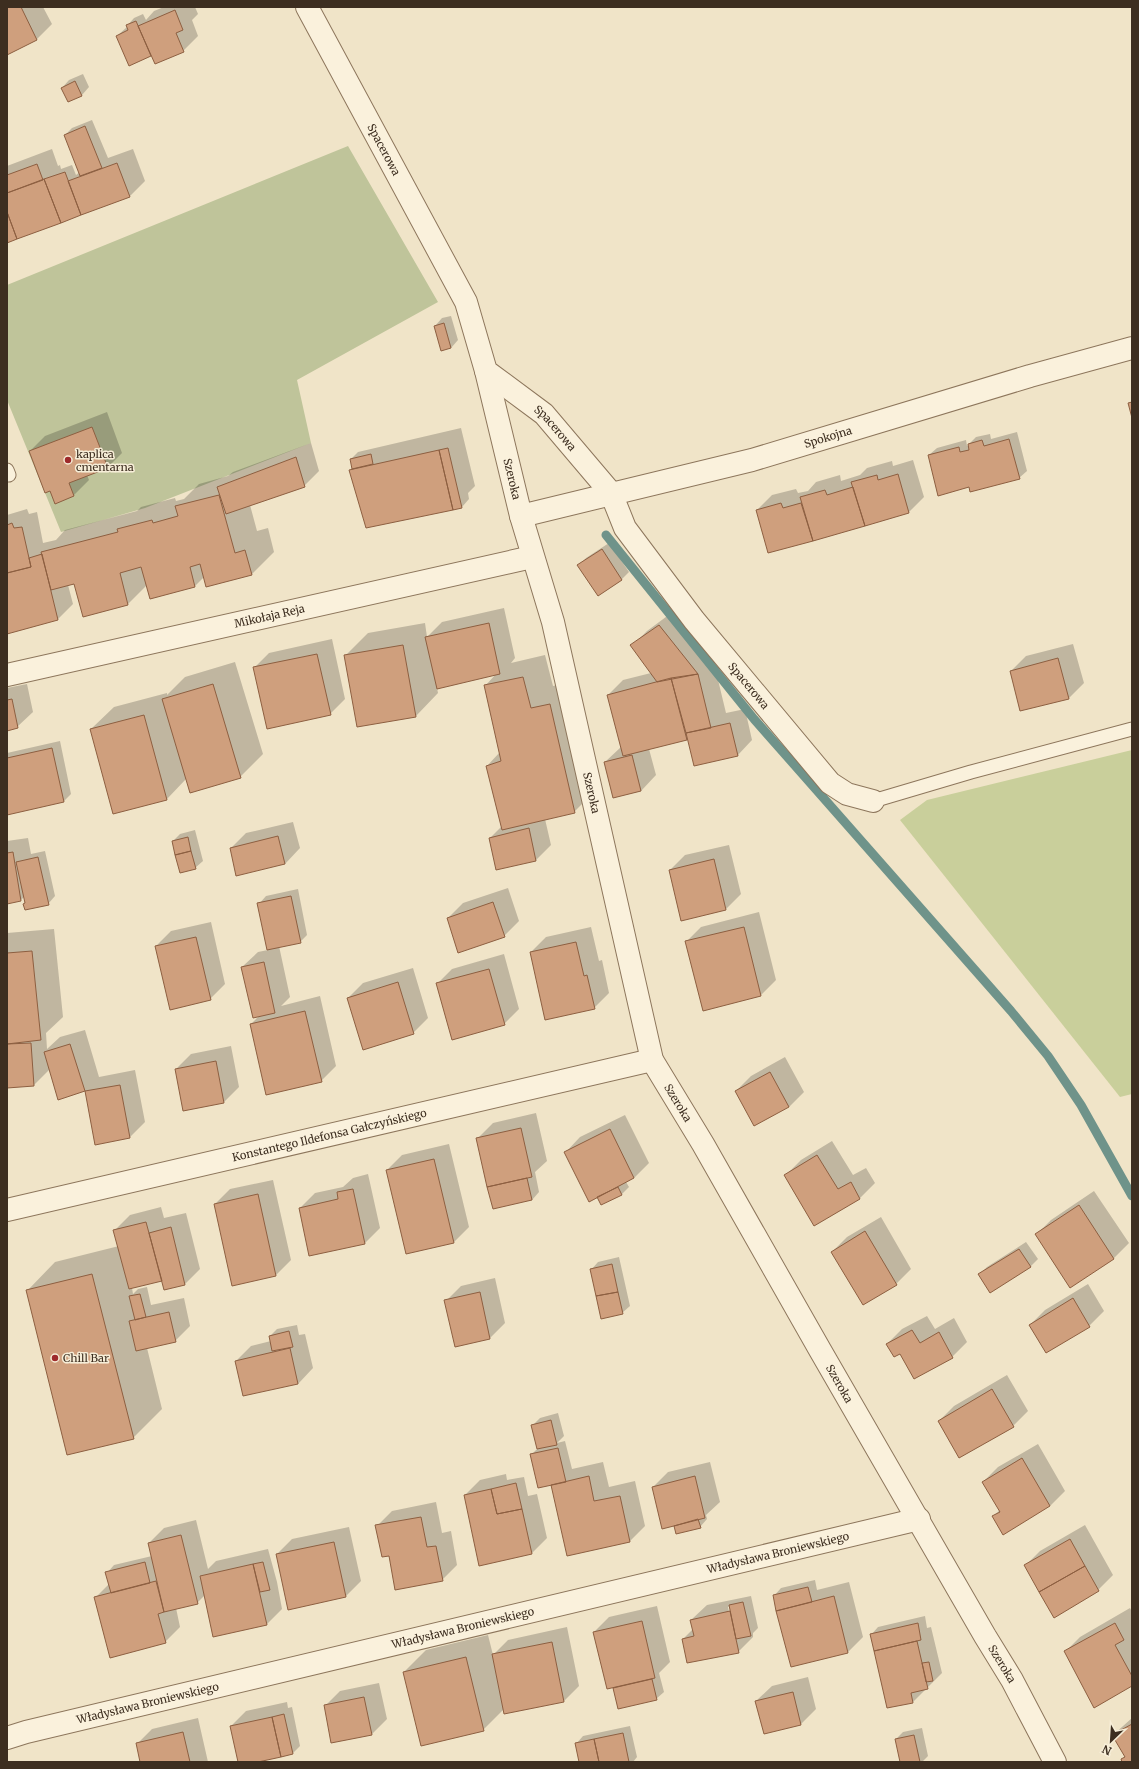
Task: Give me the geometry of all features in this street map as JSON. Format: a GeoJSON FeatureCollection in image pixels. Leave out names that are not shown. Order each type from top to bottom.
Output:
{"type":"FeatureCollection","features":[{"type":"Feature","properties":{"kind":"street","name":"Spacerowa"},"geometry":{"type":"LineString","coordinates":[[307,7],[466,302],[486,371],[544,414],[612,493],[625,528],[694,620],[830,783],[847,794],[873,801]]}},
{"type":"Feature","properties":{"kind":"street","name":"Spokojna"},"geometry":{"type":"LineString","coordinates":[[521,516],[752,460],[1030,376],[1132,348]]}},
{"type":"Feature","properties":{"kind":"street","name":"Szeroka"},"geometry":{"type":"LineString","coordinates":[[486,371],[521,516],[552,622],[652,1060],[704,1144],[820,1350],[985,1636],[1012,1680],[1055,1762]]}},
{"type":"Feature","properties":{"kind":"street","name":"Mikołaja Reja"},"geometry":{"type":"LineString","coordinates":[[7,675],[532,557]]}},
{"type":"Feature","properties":{"kind":"street","name":"Konstantego Ildefonsa Gałczyńskiego"},"geometry":{"type":"LineString","coordinates":[[7,1210],[652,1060]]}},
{"type":"Feature","properties":{"kind":"street","name":"Władysława Broniewskiego"},"geometry":{"type":"LineString","coordinates":[[7,1738],[26,1732],[296,1666],[918,1519]]}},
{"type":"Feature","properties":{"kind":"lane"},"geometry":{"type":"LineString","coordinates":[[7,470],[9,475],[7,475]]}},
{"type":"Feature","properties":{"kind":"lane"},"geometry":{"type":"LineString","coordinates":[[873,801],[1132,729]]}},
{"type":"Feature","properties":{"kind":"green space"},"geometry":{"type":"Polygon","coordinates":[[[348,146],[438,302],[297,380],[311,443],[145,508],[61,532],[7,400],[7,285],[348,146]]]}},
{"type":"Feature","properties":{"kind":"green space"},"geometry":{"type":"Polygon","coordinates":[[[1132,750],[1132,1094],[1120,1097],[900,820],[927,800],[1132,750]]]}},
{"type":"Feature","properties":{"kind":"building"},"geometry":{"type":"Polygon","coordinates":[[[7,7],[21,7],[37,40],[7,55],[7,7]]]}},
{"type":"Feature","properties":{"kind":"building"},"geometry":{"type":"Polygon","coordinates":[[[175,10],[183,30],[176,33],[184,52],[155,64],[138,26],[175,10]]]}},
{"type":"Feature","properties":{"kind":"building"},"geometry":{"type":"Polygon","coordinates":[[[136,21],[151,56],[129,66],[116,36],[128,30],[126,25],[136,21]]]}},
{"type":"Feature","properties":{"kind":"building"},"geometry":{"type":"Polygon","coordinates":[[[75,81],[82,96],[68,102],[61,88],[75,81]]]}},
{"type":"Feature","properties":{"kind":"building"},"geometry":{"type":"Polygon","coordinates":[[[85,126],[102,168],[80,176],[64,135],[85,126]]]}},
{"type":"Feature","properties":{"kind":"building"},"geometry":{"type":"Polygon","coordinates":[[[117,163],[130,197],[81,215],[68,181],[117,163]]]}},
{"type":"Feature","properties":{"kind":"building"},"geometry":{"type":"Polygon","coordinates":[[[37,164],[43,180],[7,193],[7,175],[37,164]]]}},
{"type":"Feature","properties":{"kind":"building"},"geometry":{"type":"Polygon","coordinates":[[[65,172],[81,215],[61,223],[44,179],[65,172]]]}},
{"type":"Feature","properties":{"kind":"building"},"geometry":{"type":"Polygon","coordinates":[[[44,179],[61,223],[17,239],[7,212],[7,193],[44,179]]]}},
{"type":"Feature","properties":{"kind":"building"},"geometry":{"type":"Polygon","coordinates":[[[7,212],[17,239],[7,243],[7,212]]]}},
{"type":"Feature","properties":{"kind":"building"},"geometry":{"type":"Polygon","coordinates":[[[444,323],[451,348],[441,351],[434,326],[444,323]]]}},
{"type":"Feature","properties":{"kind":"building"},"geometry":{"type":"Polygon","coordinates":[[[1132,402],[1132,418],[1128,403],[1132,402]]]}},
{"type":"Feature","properties":{"kind":"building","name":"kaplica cmentarna"},"geometry":{"type":"Polygon","coordinates":[[[92,427],[108,468],[69,483],[74,496],[55,504],[50,491],[45,493],[29,451],[92,427]]]}},
{"type":"Feature","properties":{"kind":"building"},"geometry":{"type":"Polygon","coordinates":[[[1009,439],[1020,479],[970,492],[969,487],[938,496],[928,455],[959,447],[960,452],[969,450],[968,444],[982,440],[984,446],[1009,439]]]}},
{"type":"Feature","properties":{"kind":"building"},"geometry":{"type":"Polygon","coordinates":[[[448,448],[462,508],[453,510],[439,450],[448,448]]]}},
{"type":"Feature","properties":{"kind":"building"},"geometry":{"type":"Polygon","coordinates":[[[439,450],[453,510],[366,528],[349,470],[439,450]]]}},
{"type":"Feature","properties":{"kind":"building"},"geometry":{"type":"Polygon","coordinates":[[[371,454],[373,464],[352,469],[350,459],[371,454]]]}},
{"type":"Feature","properties":{"kind":"building"},"geometry":{"type":"Polygon","coordinates":[[[296,457],[305,487],[226,514],[217,487],[296,457]]]}},
{"type":"Feature","properties":{"kind":"building"},"geometry":{"type":"Polygon","coordinates":[[[898,474],[909,513],[865,526],[851,482],[877,475],[878,480],[898,474]]]}},
{"type":"Feature","properties":{"kind":"building"},"geometry":{"type":"Polygon","coordinates":[[[853,487],[865,526],[813,541],[800,497],[825,490],[827,495],[853,487]]]}},
{"type":"Feature","properties":{"kind":"building"},"geometry":{"type":"Polygon","coordinates":[[[219,495],[235,553],[245,550],[252,575],[206,587],[200,564],[190,567],[195,587],[150,599],[141,567],[120,573],[128,605],[83,617],[74,584],[51,590],[41,552],[118,532],[117,529],[152,520],[153,523],[178,516],[175,506],[219,495]]]}},
{"type":"Feature","properties":{"kind":"building"},"geometry":{"type":"Polygon","coordinates":[[[781,503],[783,508],[801,503],[813,541],[768,553],[756,510],[781,503]]]}},
{"type":"Feature","properties":{"kind":"building"},"geometry":{"type":"Polygon","coordinates":[[[12,523],[14,528],[22,527],[31,567],[7,573],[7,525],[12,523]]]}},
{"type":"Feature","properties":{"kind":"building"},"geometry":{"type":"Polygon","coordinates":[[[602,549],[622,580],[598,596],[577,565],[602,549]]]}},
{"type":"Feature","properties":{"kind":"building"},"geometry":{"type":"Polygon","coordinates":[[[42,554],[58,620],[7,634],[7,573],[31,567],[29,558],[42,554]]]}},
{"type":"Feature","properties":{"kind":"building"},"geometry":{"type":"Polygon","coordinates":[[[489,623],[500,674],[437,689],[425,637],[489,623]]]}},
{"type":"Feature","properties":{"kind":"building"},"geometry":{"type":"Polygon","coordinates":[[[659,625],[698,674],[657,682],[630,645],[659,625]]]}},
{"type":"Feature","properties":{"kind":"building"},"geometry":{"type":"Polygon","coordinates":[[[403,645],[416,717],[357,727],[344,655],[403,645]]]}},
{"type":"Feature","properties":{"kind":"building"},"geometry":{"type":"Polygon","coordinates":[[[317,654],[331,715],[267,729],[253,667],[317,654]]]}},
{"type":"Feature","properties":{"kind":"building"},"geometry":{"type":"Polygon","coordinates":[[[1058,658],[1069,699],[1020,711],[1010,671],[1058,658]]]}},
{"type":"Feature","properties":{"kind":"building"},"geometry":{"type":"Polygon","coordinates":[[[698,674],[711,728],[686,733],[671,678],[698,674]]]}},
{"type":"Feature","properties":{"kind":"building"},"geometry":{"type":"Polygon","coordinates":[[[523,677],[531,708],[550,704],[575,813],[502,830],[486,766],[501,761],[484,685],[523,677]]]}},
{"type":"Feature","properties":{"kind":"building"},"geometry":{"type":"Polygon","coordinates":[[[671,678],[687,740],[623,756],[607,695],[671,678]]]}},
{"type":"Feature","properties":{"kind":"building"},"geometry":{"type":"Polygon","coordinates":[[[213,684],[241,778],[190,793],[162,699],[213,684]]]}},
{"type":"Feature","properties":{"kind":"building"},"geometry":{"type":"Polygon","coordinates":[[[12,699],[18,728],[7,731],[7,700],[12,699]]]}},
{"type":"Feature","properties":{"kind":"building"},"geometry":{"type":"Polygon","coordinates":[[[144,715],[167,800],[113,814],[90,729],[144,715]]]}},
{"type":"Feature","properties":{"kind":"building"},"geometry":{"type":"Polygon","coordinates":[[[730,723],[738,756],[694,766],[686,733],[730,723]]]}},
{"type":"Feature","properties":{"kind":"building"},"geometry":{"type":"Polygon","coordinates":[[[52,748],[64,802],[7,815],[7,758],[52,748]]]}},
{"type":"Feature","properties":{"kind":"building"},"geometry":{"type":"Polygon","coordinates":[[[632,755],[641,791],[613,798],[604,762],[632,755]]]}},
{"type":"Feature","properties":{"kind":"building"},"geometry":{"type":"Polygon","coordinates":[[[529,828],[536,861],[496,870],[489,838],[529,828]]]}},
{"type":"Feature","properties":{"kind":"building"},"geometry":{"type":"Polygon","coordinates":[[[278,836],[285,864],[236,876],[230,848],[278,836]]]}},
{"type":"Feature","properties":{"kind":"building"},"geometry":{"type":"Polygon","coordinates":[[[188,837],[191,851],[175,855],[172,841],[188,837]]]}},
{"type":"Feature","properties":{"kind":"building"},"geometry":{"type":"Polygon","coordinates":[[[191,851],[196,869],[180,873],[175,855],[191,851]]]}},
{"type":"Feature","properties":{"kind":"building"},"geometry":{"type":"Polygon","coordinates":[[[13,852],[21,901],[7,904],[7,853],[13,852]]]}},
{"type":"Feature","properties":{"kind":"building"},"geometry":{"type":"Polygon","coordinates":[[[38,857],[49,905],[25,910],[23,904],[25,903],[16,862],[38,857]]]}},
{"type":"Feature","properties":{"kind":"building"},"geometry":{"type":"Polygon","coordinates":[[[714,859],[726,910],[681,921],[669,870],[714,859]]]}},
{"type":"Feature","properties":{"kind":"building"},"geometry":{"type":"Polygon","coordinates":[[[291,896],[301,943],[267,950],[257,903],[291,896]]]}},
{"type":"Feature","properties":{"kind":"building"},"geometry":{"type":"Polygon","coordinates":[[[493,902],[505,937],[458,953],[447,918],[493,902]]]}},
{"type":"Feature","properties":{"kind":"building"},"geometry":{"type":"Polygon","coordinates":[[[744,927],[761,996],[703,1011],[685,941],[744,927]]]}},
{"type":"Feature","properties":{"kind":"building"},"geometry":{"type":"Polygon","coordinates":[[[196,937],[211,1000],[170,1010],[155,946],[196,937]]]}},
{"type":"Feature","properties":{"kind":"building"},"geometry":{"type":"Polygon","coordinates":[[[576,942],[584,976],[587,975],[595,1009],[545,1020],[530,952],[576,942]]]}},
{"type":"Feature","properties":{"kind":"building"},"geometry":{"type":"Polygon","coordinates":[[[32,951],[41,1040],[7,1044],[7,953],[32,951]]]}},
{"type":"Feature","properties":{"kind":"building"},"geometry":{"type":"Polygon","coordinates":[[[264,962],[275,1013],[253,1018],[241,967],[264,962]]]}},
{"type":"Feature","properties":{"kind":"building"},"geometry":{"type":"Polygon","coordinates":[[[489,969],[505,1025],[452,1040],[436,983],[489,969]]]}},
{"type":"Feature","properties":{"kind":"building"},"geometry":{"type":"Polygon","coordinates":[[[398,982],[414,1034],[363,1050],[347,998],[398,982]]]}},
{"type":"Feature","properties":{"kind":"building"},"geometry":{"type":"Polygon","coordinates":[[[305,1011],[322,1082],[266,1095],[250,1024],[305,1011]]]}},
{"type":"Feature","properties":{"kind":"building"},"geometry":{"type":"Polygon","coordinates":[[[31,1043],[34,1086],[7,1088],[7,1044],[31,1043]]]}},
{"type":"Feature","properties":{"kind":"building"},"geometry":{"type":"Polygon","coordinates":[[[70,1044],[85,1091],[58,1100],[44,1052],[70,1044]]]}},
{"type":"Feature","properties":{"kind":"building"},"geometry":{"type":"Polygon","coordinates":[[[216,1061],[224,1103],[183,1111],[175,1069],[216,1061]]]}},
{"type":"Feature","properties":{"kind":"building"},"geometry":{"type":"Polygon","coordinates":[[[770,1072],[789,1107],[754,1126],[735,1091],[770,1072]]]}},
{"type":"Feature","properties":{"kind":"building"},"geometry":{"type":"Polygon","coordinates":[[[120,1085],[130,1138],[95,1145],[85,1091],[120,1085]]]}},
{"type":"Feature","properties":{"kind":"building"},"geometry":{"type":"Polygon","coordinates":[[[521,1128],[532,1177],[487,1187],[476,1138],[521,1128]]]}},
{"type":"Feature","properties":{"kind":"building"},"geometry":{"type":"Polygon","coordinates":[[[610,1129],[634,1178],[589,1202],[564,1152],[610,1129]]]}},
{"type":"Feature","properties":{"kind":"building"},"geometry":{"type":"Polygon","coordinates":[[[817,1155],[838,1189],[851,1182],[860,1199],[814,1226],[784,1175],[817,1155]]]}},
{"type":"Feature","properties":{"kind":"building"},"geometry":{"type":"Polygon","coordinates":[[[434,1159],[454,1243],[406,1254],[386,1170],[434,1159]]]}},
{"type":"Feature","properties":{"kind":"building"},"geometry":{"type":"Polygon","coordinates":[[[527,1178],[532,1200],[493,1209],[487,1187],[527,1178]]]}},
{"type":"Feature","properties":{"kind":"building"},"geometry":{"type":"Polygon","coordinates":[[[618,1187],[622,1195],[601,1205],[597,1197],[618,1187]]]}},
{"type":"Feature","properties":{"kind":"building"},"geometry":{"type":"Polygon","coordinates":[[[353,1189],[365,1244],[309,1256],[299,1208],[338,1199],[337,1192],[353,1189]]]}},
{"type":"Feature","properties":{"kind":"building"},"geometry":{"type":"Polygon","coordinates":[[[258,1194],[276,1276],[232,1286],[214,1204],[258,1194]]]}},
{"type":"Feature","properties":{"kind":"building"},"geometry":{"type":"Polygon","coordinates":[[[1079,1205],[1114,1259],[1070,1288],[1035,1234],[1079,1205]]]}},
{"type":"Feature","properties":{"kind":"building"},"geometry":{"type":"Polygon","coordinates":[[[146,1222],[162,1281],[129,1289],[113,1230],[146,1222]]]}},
{"type":"Feature","properties":{"kind":"building"},"geometry":{"type":"Polygon","coordinates":[[[171,1227],[185,1285],[164,1290],[149,1233],[171,1227]]]}},
{"type":"Feature","properties":{"kind":"building"},"geometry":{"type":"Polygon","coordinates":[[[865,1231],[897,1285],[863,1305],[831,1252],[865,1231]]]}},
{"type":"Feature","properties":{"kind":"building"},"geometry":{"type":"Polygon","coordinates":[[[1019,1249],[1031,1267],[990,1293],[978,1274],[1019,1249]]]}},
{"type":"Feature","properties":{"kind":"building"},"geometry":{"type":"Polygon","coordinates":[[[612,1264],[618,1292],[596,1296],[590,1269],[612,1264]]]}},
{"type":"Feature","properties":{"kind":"building"},"geometry":{"type":"Polygon","coordinates":[[[92,1274],[134,1439],[67,1455],[26,1290],[92,1274]]]}},
{"type":"Feature","properties":{"kind":"building"},"geometry":{"type":"Polygon","coordinates":[[[480,1292],[490,1339],[455,1347],[444,1300],[480,1292]]]}},
{"type":"Feature","properties":{"kind":"building"},"geometry":{"type":"Polygon","coordinates":[[[618,1292],[623,1314],[601,1319],[596,1296],[618,1292]]]}},
{"type":"Feature","properties":{"kind":"building"},"geometry":{"type":"Polygon","coordinates":[[[140,1294],[146,1317],[135,1320],[129,1296],[140,1294]]]}},
{"type":"Feature","properties":{"kind":"building"},"geometry":{"type":"Polygon","coordinates":[[[1073,1298],[1090,1327],[1046,1353],[1029,1325],[1073,1298]]]}},
{"type":"Feature","properties":{"kind":"building"},"geometry":{"type":"Polygon","coordinates":[[[169,1312],[176,1342],[136,1351],[129,1321],[169,1312]]]}},
{"type":"Feature","properties":{"kind":"building"},"geometry":{"type":"Polygon","coordinates":[[[912,1330],[920,1343],[939,1332],[953,1358],[914,1379],[900,1354],[894,1357],[886,1344],[912,1330]]]}},
{"type":"Feature","properties":{"kind":"building"},"geometry":{"type":"Polygon","coordinates":[[[289,1331],[293,1347],[272,1351],[269,1336],[289,1331]]]}},
{"type":"Feature","properties":{"kind":"building"},"geometry":{"type":"Polygon","coordinates":[[[290,1348],[298,1384],[243,1396],[235,1361],[290,1348]]]}},
{"type":"Feature","properties":{"kind":"building"},"geometry":{"type":"Polygon","coordinates":[[[992,1389],[1014,1427],[959,1458],[938,1421],[992,1389]]]}},
{"type":"Feature","properties":{"kind":"building"},"geometry":{"type":"Polygon","coordinates":[[[551,1420],[557,1445],[537,1449],[531,1425],[551,1420]]]}},
{"type":"Feature","properties":{"kind":"building"},"geometry":{"type":"Polygon","coordinates":[[[558,1448],[566,1482],[538,1488],[530,1454],[558,1448]]]}},
{"type":"Feature","properties":{"kind":"building"},"geometry":{"type":"Polygon","coordinates":[[[1022,1458],[1050,1506],[1003,1535],[992,1516],[1000,1512],[982,1482],[1022,1458]]]}},
{"type":"Feature","properties":{"kind":"building"},"geometry":{"type":"Polygon","coordinates":[[[589,1476],[594,1501],[620,1496],[630,1542],[567,1556],[551,1485],[589,1476]]]}},
{"type":"Feature","properties":{"kind":"building"},"geometry":{"type":"Polygon","coordinates":[[[695,1476],[705,1518],[662,1529],[652,1487],[695,1476]]]}},
{"type":"Feature","properties":{"kind":"building"},"geometry":{"type":"Polygon","coordinates":[[[516,1483],[522,1509],[497,1514],[491,1489],[516,1483]]]}},
{"type":"Feature","properties":{"kind":"building"},"geometry":{"type":"Polygon","coordinates":[[[491,1489],[497,1514],[522,1509],[532,1554],[479,1566],[464,1495],[491,1489]]]}},
{"type":"Feature","properties":{"kind":"building"},"geometry":{"type":"Polygon","coordinates":[[[421,1517],[427,1547],[436,1546],[443,1581],[395,1590],[389,1556],[382,1557],[375,1525],[421,1517]]]}},
{"type":"Feature","properties":{"kind":"building"},"geometry":{"type":"Polygon","coordinates":[[[698,1519],[701,1528],[676,1534],[674,1526],[698,1519]]]}},
{"type":"Feature","properties":{"kind":"building"},"geometry":{"type":"Polygon","coordinates":[[[181,1535],[198,1604],[164,1612],[148,1543],[181,1535]]]}},
{"type":"Feature","properties":{"kind":"building"},"geometry":{"type":"Polygon","coordinates":[[[1070,1539],[1085,1566],[1039,1592],[1024,1565],[1070,1539]]]}},
{"type":"Feature","properties":{"kind":"building"},"geometry":{"type":"Polygon","coordinates":[[[334,1542],[346,1597],[288,1610],[276,1554],[334,1542]]]}},
{"type":"Feature","properties":{"kind":"building"},"geometry":{"type":"Polygon","coordinates":[[[145,1562],[150,1583],[111,1593],[105,1572],[145,1562]]]}},
{"type":"Feature","properties":{"kind":"building"},"geometry":{"type":"Polygon","coordinates":[[[263,1562],[270,1590],[260,1592],[253,1564],[263,1562]]]}},
{"type":"Feature","properties":{"kind":"building"},"geometry":{"type":"Polygon","coordinates":[[[253,1564],[267,1625],[213,1637],[200,1576],[253,1564]]]}},
{"type":"Feature","properties":{"kind":"building"},"geometry":{"type":"Polygon","coordinates":[[[1085,1566],[1099,1591],[1054,1618],[1039,1592],[1085,1566]]]}},
{"type":"Feature","properties":{"kind":"building"},"geometry":{"type":"Polygon","coordinates":[[[156,1581],[164,1612],[158,1614],[166,1643],[110,1658],[94,1597],[156,1581]]]}},
{"type":"Feature","properties":{"kind":"building"},"geometry":{"type":"Polygon","coordinates":[[[808,1587],[812,1602],[776,1611],[773,1595],[808,1587]]]}},
{"type":"Feature","properties":{"kind":"building"},"geometry":{"type":"Polygon","coordinates":[[[834,1596],[848,1653],[791,1667],[776,1611],[834,1596]]]}},
{"type":"Feature","properties":{"kind":"building"},"geometry":{"type":"Polygon","coordinates":[[[743,1602],[751,1636],[736,1639],[729,1605],[743,1602]]]}},
{"type":"Feature","properties":{"kind":"building"},"geometry":{"type":"Polygon","coordinates":[[[730,1611],[739,1653],[687,1663],[682,1639],[694,1636],[690,1620],[730,1611]]]}},
{"type":"Feature","properties":{"kind":"building"},"geometry":{"type":"Polygon","coordinates":[[[642,1621],[655,1678],[607,1689],[593,1632],[642,1621]]]}},
{"type":"Feature","properties":{"kind":"building"},"geometry":{"type":"Polygon","coordinates":[[[918,1623],[921,1640],[874,1651],[870,1634],[918,1623]]]}},
{"type":"Feature","properties":{"kind":"building"},"geometry":{"type":"Polygon","coordinates":[[[1115,1623],[1124,1640],[1115,1645],[1132,1676],[1132,1686],[1094,1708],[1064,1651],[1115,1623]]]}},
{"type":"Feature","properties":{"kind":"building"},"geometry":{"type":"Polygon","coordinates":[[[917,1641],[928,1689],[911,1693],[913,1703],[887,1708],[874,1651],[917,1641]]]}},
{"type":"Feature","properties":{"kind":"building"},"geometry":{"type":"Polygon","coordinates":[[[552,1642],[564,1702],[504,1714],[492,1654],[552,1642]]]}},
{"type":"Feature","properties":{"kind":"building"},"geometry":{"type":"Polygon","coordinates":[[[466,1657],[484,1731],[421,1746],[403,1672],[466,1657]]]}},
{"type":"Feature","properties":{"kind":"building"},"geometry":{"type":"Polygon","coordinates":[[[929,1662],[933,1681],[926,1682],[922,1663],[929,1662]]]}},
{"type":"Feature","properties":{"kind":"building"},"geometry":{"type":"Polygon","coordinates":[[[652,1679],[657,1700],[618,1709],[613,1688],[652,1679]]]}},
{"type":"Feature","properties":{"kind":"building"},"geometry":{"type":"Polygon","coordinates":[[[793,1692],[801,1725],[764,1734],[755,1701],[793,1692]]]}},
{"type":"Feature","properties":{"kind":"building"},"geometry":{"type":"Polygon","coordinates":[[[364,1697],[372,1735],[331,1743],[324,1705],[364,1697]]]}},
{"type":"Feature","properties":{"kind":"building"},"geometry":{"type":"Polygon","coordinates":[[[284,1714],[293,1754],[281,1757],[272,1717],[284,1714]]]}},
{"type":"Feature","properties":{"kind":"building"},"geometry":{"type":"Polygon","coordinates":[[[272,1717],[281,1757],[258,1762],[238,1762],[230,1726],[272,1717]]]}},
{"type":"Feature","properties":{"kind":"building"},"geometry":{"type":"Polygon","coordinates":[[[1132,1724],[1132,1762],[1122,1762],[1121,1759],[1125,1757],[1112,1735],[1132,1724]]]}},
{"type":"Feature","properties":{"kind":"building"},"geometry":{"type":"Polygon","coordinates":[[[183,1732],[190,1762],[140,1762],[136,1743],[183,1732]]]}},
{"type":"Feature","properties":{"kind":"building"},"geometry":{"type":"Polygon","coordinates":[[[623,1733],[629,1762],[599,1762],[594,1739],[623,1733]]]}},
{"type":"Feature","properties":{"kind":"building"},"geometry":{"type":"Polygon","coordinates":[[[914,1735],[920,1762],[900,1762],[895,1739],[914,1735]]]}},
{"type":"Feature","properties":{"kind":"building"},"geometry":{"type":"Polygon","coordinates":[[[594,1739],[599,1762],[579,1762],[575,1743],[594,1739]]]}},
{"type":"Feature","properties":{"kind":"waterway"},"geometry":{"type":"LineString","coordinates":[[606,535],[754,719],[1011,1011],[1048,1056],[1081,1105],[1132,1196]]}},
{"type":"Feature","properties":{"kind":"place","name":"kaplica cmentarna"},"geometry":{"type":"Point","coordinates":[68,460]}},
{"type":"Feature","properties":{"kind":"place","name":"Chill Bar"},"geometry":{"type":"Point","coordinates":[55,1358]}}]}
